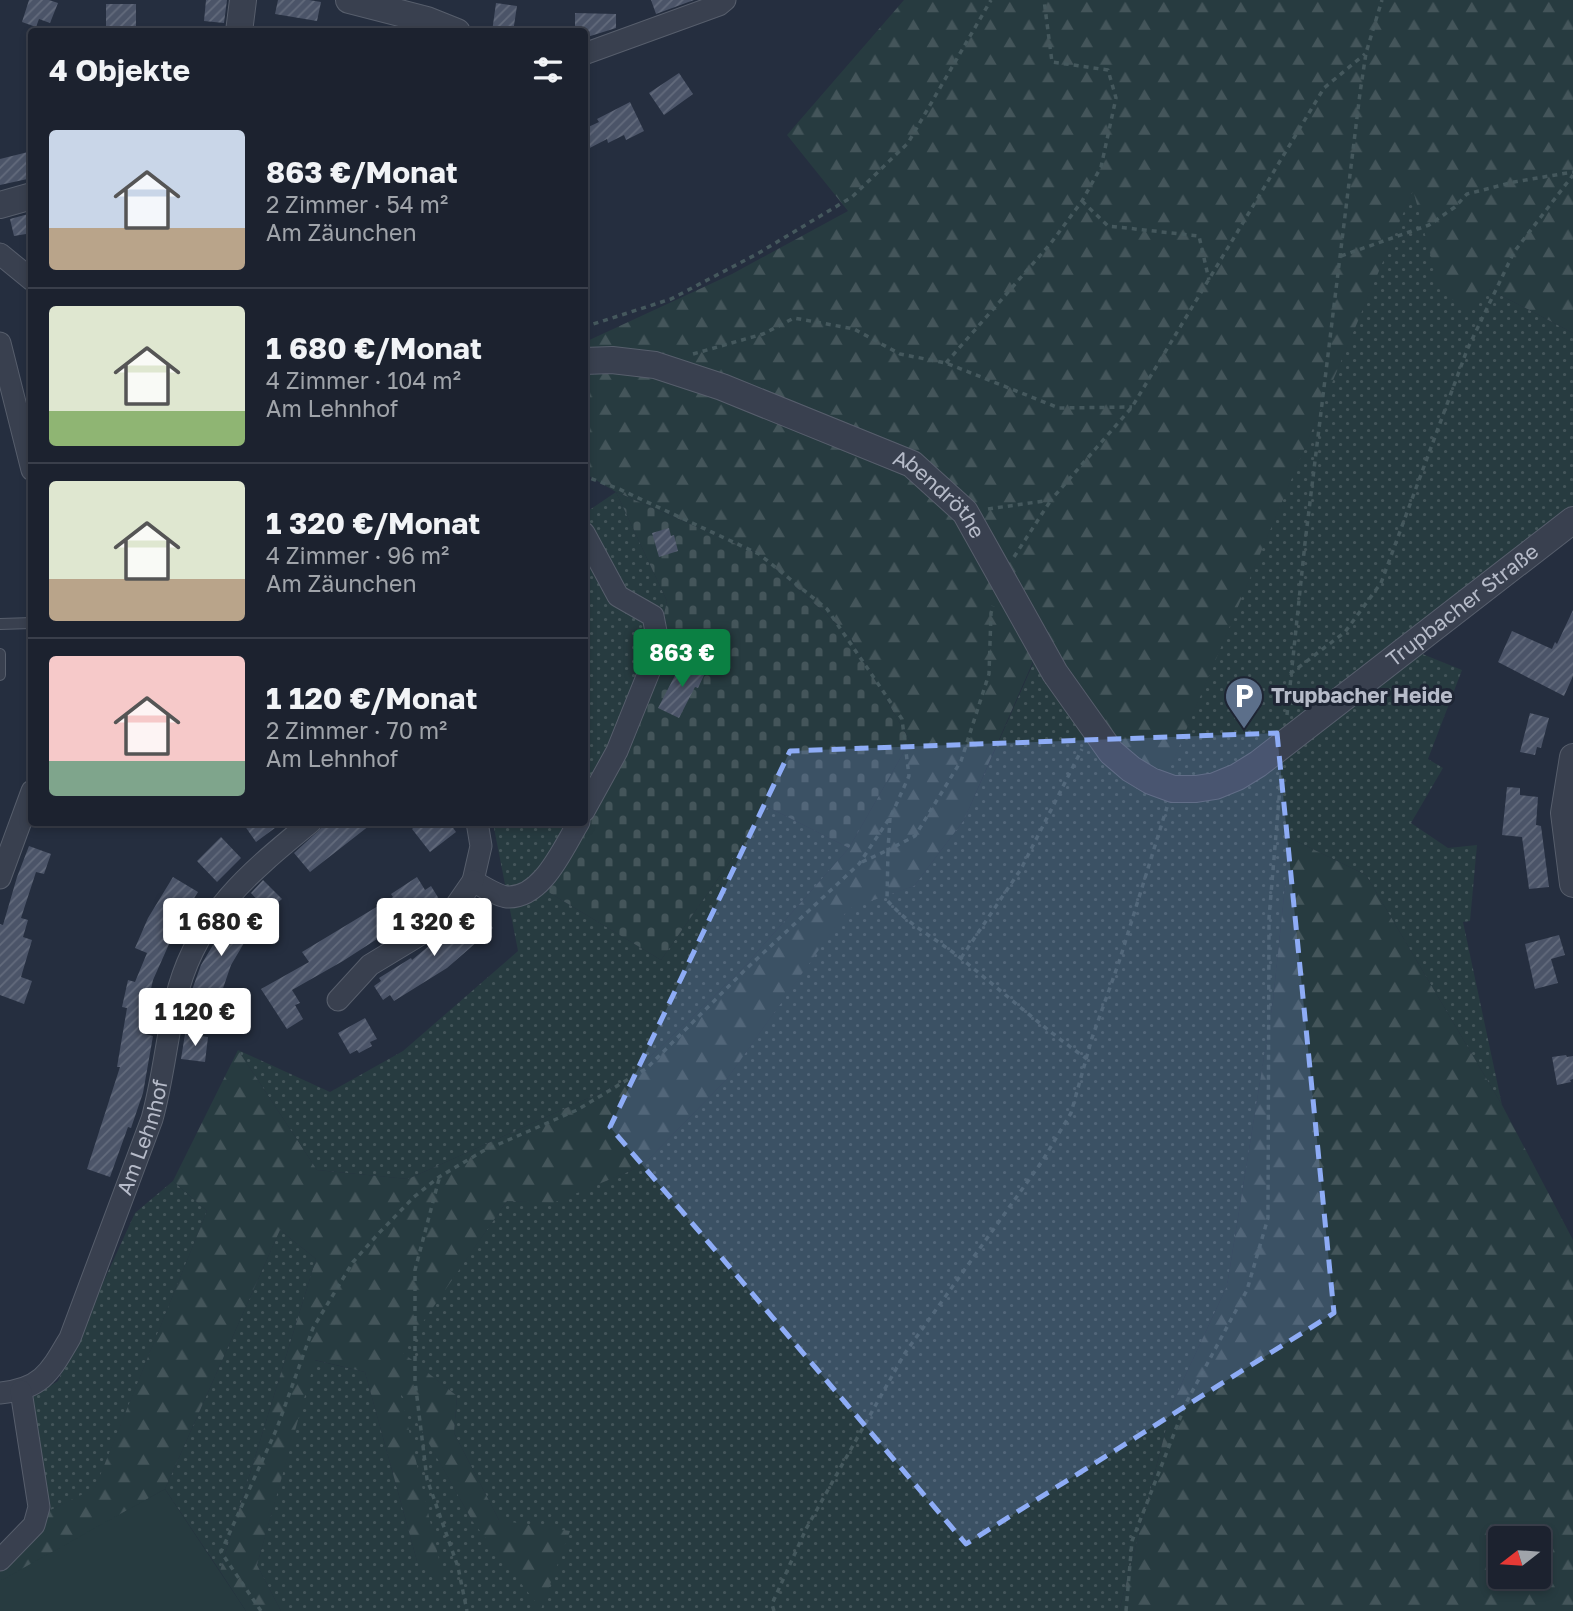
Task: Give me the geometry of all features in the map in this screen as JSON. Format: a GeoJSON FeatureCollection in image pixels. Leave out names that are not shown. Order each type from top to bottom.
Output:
{"type":"FeatureCollection","features":[{"type":"Feature","properties":{"kind":"street"},"geometry":{"type":"LineString","coordinates":[[240,28],[243,0]]}},
{"type":"Feature","properties":{"kind":"street"},"geometry":{"type":"LineString","coordinates":[[349,0],[427,20],[447,28]]}},
{"type":"Feature","properties":{"kind":"street"},"geometry":{"type":"LineString","coordinates":[[588,53],[719,5],[725,0]]}},
{"type":"Feature","properties":{"kind":"street"},"geometry":{"type":"LineString","coordinates":[[0,205],[28,197]]}},
{"type":"Feature","properties":{"kind":"street"},"geometry":{"type":"LineString","coordinates":[[0,254],[28,277]]}},
{"type":"Feature","properties":{"kind":"street"},"geometry":{"type":"LineString","coordinates":[[0,343],[3,375],[28,457]]}},
{"type":"Feature","properties":{"kind":"street","name":"Abendröthe"},"geometry":{"type":"LineString","coordinates":[[588,361],[612,360],[654,365],[722,387],[912,464],[965,512],[1055,673],[1111,752],[1151,781],[1173,789]]}},
{"type":"Feature","properties":{"kind":"street","name":"Trupbacher Straße"},"geometry":{"type":"LineString","coordinates":[[1173,789],[1215,786],[1237,777],[1285,744],[1573,520]]}},
{"type":"Feature","properties":{"kind":"street"},"geometry":{"type":"LineString","coordinates":[[588,540],[618,596],[653,616],[659,647],[617,751],[588,804]]}},
{"type":"Feature","properties":{"kind":"street"},"geometry":{"type":"LineString","coordinates":[[1573,757],[1564,813],[1573,884]]}},
{"type":"Feature","properties":{"kind":"street"},"geometry":{"type":"LineString","coordinates":[[0,878],[28,802]]}},
{"type":"Feature","properties":{"kind":"street","name":"Am Lehnhof"},"geometry":{"type":"LineString","coordinates":[[0,1560],[34,1525],[39,1507],[11,1392],[51,1370],[70,1338],[152,1119],[180,987],[193,953],[226,898],[244,879],[306,826]]}},
{"type":"Feature","properties":{"kind":"street"},"geometry":{"type":"LineString","coordinates":[[338,1000],[370,965],[436,925],[455,907],[473,881],[481,846],[478,826]]}},
{"type":"Feature","properties":{"kind":"street"},"geometry":{"type":"LineString","coordinates":[[473,881],[506,897],[526,894],[537,887],[576,826]]}},
{"type":"Feature","properties":{"kind":"lane"},"geometry":{"type":"LineString","coordinates":[[0,624],[28,623]]}},
{"type":"Feature","properties":{"kind":"lane"},"geometry":{"type":"LineString","coordinates":[[0,654],[0,675]]}},
{"type":"Feature","properties":{"kind":"path"},"geometry":{"type":"LineString","coordinates":[[588,326],[671,299],[757,254],[852,197],[908,143],[990,0]]}},
{"type":"Feature","properties":{"kind":"path"},"geometry":{"type":"LineString","coordinates":[[946,363],[1051,243],[1082,201],[1101,167],[1116,98],[1108,70],[1052,62],[1044,0]]}},
{"type":"Feature","properties":{"kind":"path"},"geometry":{"type":"LineString","coordinates":[[1126,1611],[1132,1541],[1186,1403],[1247,1290],[1268,1218],[1269,918],[1279,788],[1290,674],[1366,53],[1382,0]]}},
{"type":"Feature","properties":{"kind":"path"},"geometry":{"type":"LineString","coordinates":[[859,863],[915,836],[961,761],[989,674],[990,613],[1003,576],[1051,500],[1132,407],[1324,88],[1366,53]]}},
{"type":"Feature","properties":{"kind":"path"},"geometry":{"type":"LineString","coordinates":[[1341,256],[1429,225],[1455,207],[1466,194],[1514,182],[1573,173]]}},
{"type":"Feature","properties":{"kind":"path"},"geometry":{"type":"LineString","coordinates":[[1290,674],[1345,632],[1381,583],[1467,350],[1514,252],[1573,173]]}},
{"type":"Feature","properties":{"kind":"path"},"geometry":{"type":"LineString","coordinates":[[1082,201],[1108,226],[1199,236],[1209,280]]}},
{"type":"Feature","properties":{"kind":"path"},"geometry":{"type":"LineString","coordinates":[[691,355],[763,334],[794,318],[854,329],[900,354],[946,363],[1059,408],[1132,407]]}},
{"type":"Feature","properties":{"kind":"path"},"geometry":{"type":"LineString","coordinates":[[261,1611],[221,1552],[276,1428],[313,1328],[353,1262],[414,1197],[439,1177],[483,1151],[577,1110],[647,1068],[859,863],[891,816],[909,776],[902,719],[827,609],[759,554],[620,489],[588,477]]}},
{"type":"Feature","properties":{"kind":"path"},"geometry":{"type":"LineString","coordinates":[[965,512],[1051,500]]}},
{"type":"Feature","properties":{"kind":"path"},"geometry":{"type":"LineString","coordinates":[[961,958],[1021,869],[1093,728]]}},
{"type":"Feature","properties":{"kind":"path"},"geometry":{"type":"LineString","coordinates":[[774,1611],[772,1604],[806,1529],[905,1353],[1042,1160],[1071,1113],[1173,789]]}},
{"type":"Feature","properties":{"kind":"path"},"geometry":{"type":"LineString","coordinates":[[891,816],[887,900],[901,916],[961,958],[1056,1037],[1087,1059]]}},
{"type":"Feature","properties":{"kind":"path"},"geometry":{"type":"LineString","coordinates":[[439,1177],[415,1270],[415,1381],[427,1479],[458,1567],[467,1611]]}},
{"type":"Feature","properties":{"kind":"highlighted area"},"geometry":{"type":"Polygon","coordinates":[[[1277,733],[1334,1313],[966,1544],[610,1127],[790,751],[1277,733]]]}},
{"type":"Feature","properties":{"kind":"green space"},"geometry":{"type":"Polygon","coordinates":[[[904,0],[1573,0],[1573,333],[1489,289],[1465,309],[1440,290],[1413,190],[1158,797],[1035,657],[964,820],[914,886],[848,909],[727,1079],[642,1166],[553,1203],[507,1201],[402,1352],[457,1396],[454,1433],[499,1520],[570,1531],[541,1609],[473,1522],[400,1392],[444,1581],[417,1561],[365,1372],[315,1360],[257,1565],[281,1611],[246,1611],[220,1571],[316,1259],[280,1230],[165,1489],[0,1584],[0,1550],[47,1512],[95,1488],[207,1211],[173,1181],[238,1050],[317,1170],[408,1179],[624,1082],[744,967],[849,848],[910,741],[849,635],[759,554],[616,492],[588,475],[588,341],[732,274],[848,211],[787,135],[904,0]]]}},
{"type":"Feature","properties":{"kind":"green space"},"geometry":{"type":"Polygon","coordinates":[[[1413,189],[1489,289],[1573,333],[1573,516],[1415,651],[1462,670],[1428,759],[1443,768],[1411,823],[1448,848],[1477,845],[1470,921],[1463,922],[1502,1105],[1366,875],[1290,838],[1273,1001],[1227,1286],[1173,1402],[1119,1611],[281,1611],[257,1565],[314,1360],[365,1372],[417,1561],[399,1389],[473,1522],[499,1520],[454,1433],[457,1396],[401,1352],[507,1201],[553,1202],[642,1166],[727,1079],[848,908],[914,886],[964,820],[1036,657],[1158,796],[1413,189]]]}},
{"type":"Feature","properties":{"kind":"green space"},"geometry":{"type":"Polygon","coordinates":[[[616,492],[667,601],[636,737],[588,818],[588,511],[616,492]]]}},
{"type":"Feature","properties":{"kind":"green space"},"geometry":{"type":"Polygon","coordinates":[[[616,492],[759,554],[849,635],[910,741],[849,848],[768,807],[661,960],[545,890],[583,826],[588,826],[588,818],[636,737],[667,601],[616,492]]]}},
{"type":"Feature","properties":{"kind":"green space"},"geometry":{"type":"Polygon","coordinates":[[[768,807],[849,848],[744,967],[624,1082],[408,1179],[317,1170],[238,1050],[330,1092],[403,1051],[518,951],[494,826],[583,826],[545,890],[661,960],[768,807]]]}},
{"type":"Feature","properties":{"kind":"green space"},"geometry":{"type":"Polygon","coordinates":[[[1290,838],[1366,875],[1502,1105],[1573,1240],[1573,1611],[1119,1611],[1173,1402],[1227,1286],[1273,1001],[1290,838]]]}},
{"type":"Feature","properties":{"kind":"green space"},"geometry":{"type":"Polygon","coordinates":[[[173,1181],[207,1211],[95,1489],[47,1512],[18,1406],[58,1381],[135,1213],[173,1181]]]}},
{"type":"Feature","properties":{"kind":"green space"},"geometry":{"type":"Polygon","coordinates":[[[280,1230],[316,1259],[220,1571],[165,1489],[280,1230]]]}},
{"type":"Feature","properties":{"kind":"green space"},"geometry":{"type":"Polygon","coordinates":[[[165,1489],[246,1611],[0,1611],[0,1581],[165,1489]]]}},
{"type":"Feature","properties":{"kind":"building"},"geometry":{"type":"Polygon","coordinates":[[[29,0],[58,3],[50,23],[39,19],[36,27],[22,22],[29,0]]]}},
{"type":"Feature","properties":{"kind":"building"},"geometry":{"type":"Polygon","coordinates":[[[206,0],[227,0],[224,23],[204,21],[206,0]]]}},
{"type":"Feature","properties":{"kind":"building"},"geometry":{"type":"Polygon","coordinates":[[[278,0],[321,2],[317,21],[275,14],[278,0]]]}},
{"type":"Feature","properties":{"kind":"building"},"geometry":{"type":"Polygon","coordinates":[[[651,0],[694,0],[656,14],[651,0]]]}},
{"type":"Feature","properties":{"kind":"building"},"geometry":{"type":"Polygon","coordinates":[[[496,3],[517,6],[514,28],[493,28],[496,3]]]}},
{"type":"Feature","properties":{"kind":"building"},"geometry":{"type":"Polygon","coordinates":[[[106,4],[136,4],[136,28],[106,28],[106,4]]]}},
{"type":"Feature","properties":{"kind":"building"},"geometry":{"type":"Polygon","coordinates":[[[575,13],[616,14],[616,28],[588,37],[588,28],[575,28],[575,13]]]}},
{"type":"Feature","properties":{"kind":"building"},"geometry":{"type":"Polygon","coordinates":[[[679,73],[693,94],[664,115],[649,93],[679,73]]]}},
{"type":"Feature","properties":{"kind":"building"},"geometry":{"type":"Polygon","coordinates":[[[630,102],[644,131],[626,140],[624,135],[608,143],[607,139],[588,149],[588,127],[599,122],[597,119],[630,102]]]}},
{"type":"Feature","properties":{"kind":"building"},"geometry":{"type":"Polygon","coordinates":[[[28,152],[28,179],[0,185],[0,159],[28,152]]]}},
{"type":"Feature","properties":{"kind":"building"},"geometry":{"type":"Polygon","coordinates":[[[28,214],[28,234],[14,236],[10,219],[28,214]]]}},
{"type":"Feature","properties":{"kind":"building"},"geometry":{"type":"Polygon","coordinates":[[[669,528],[671,536],[674,535],[678,551],[659,557],[652,533],[669,528]]]}},
{"type":"Feature","properties":{"kind":"building"},"geometry":{"type":"Polygon","coordinates":[[[1573,610],[1573,676],[1564,696],[1498,662],[1512,631],[1552,649],[1573,610]]]}},
{"type":"Feature","properties":{"kind":"building"},"geometry":{"type":"Polygon","coordinates":[[[683,660],[706,671],[679,718],[658,708],[683,660]]]}},
{"type":"Feature","properties":{"kind":"building"},"geometry":{"type":"Polygon","coordinates":[[[1530,713],[1549,718],[1541,748],[1537,747],[1535,755],[1520,752],[1530,713]]]}},
{"type":"Feature","properties":{"kind":"building"},"geometry":{"type":"Polygon","coordinates":[[[1507,787],[1520,788],[1520,795],[1538,797],[1536,825],[1541,826],[1549,887],[1529,889],[1522,837],[1502,835],[1507,787]]]}},
{"type":"Feature","properties":{"kind":"building"},"geometry":{"type":"Polygon","coordinates":[[[245,826],[278,826],[256,842],[245,826]]]}},
{"type":"Feature","properties":{"kind":"building"},"geometry":{"type":"Polygon","coordinates":[[[324,826],[369,826],[310,872],[294,853],[324,826]]]}},
{"type":"Feature","properties":{"kind":"building"},"geometry":{"type":"Polygon","coordinates":[[[415,826],[452,826],[456,832],[430,852],[412,829],[415,826]]]}},
{"type":"Feature","properties":{"kind":"building"},"geometry":{"type":"Polygon","coordinates":[[[221,837],[241,858],[217,882],[197,861],[221,837]]]}},
{"type":"Feature","properties":{"kind":"building"},"geometry":{"type":"Polygon","coordinates":[[[29,846],[51,854],[44,874],[36,872],[21,918],[28,920],[23,937],[32,940],[21,977],[32,981],[24,1004],[0,995],[0,924],[3,925],[29,846]]]}},
{"type":"Feature","properties":{"kind":"building"},"geometry":{"type":"Polygon","coordinates":[[[173,877],[198,892],[178,924],[153,980],[141,1033],[153,1036],[143,1093],[110,1177],[87,1169],[120,1067],[117,1067],[127,1008],[122,1007],[128,980],[135,982],[147,953],[135,948],[148,918],[173,877]]]}},
{"type":"Feature","properties":{"kind":"building"},"geometry":{"type":"Polygon","coordinates":[[[417,877],[425,890],[431,886],[439,899],[343,961],[292,990],[300,1003],[295,1005],[303,1019],[287,1029],[261,989],[309,962],[302,952],[393,897],[391,894],[417,877]]]}},
{"type":"Feature","properties":{"kind":"building"},"geometry":{"type":"Polygon","coordinates":[[[263,880],[282,899],[267,911],[251,893],[263,880]]]}},
{"type":"Feature","properties":{"kind":"building"},"geometry":{"type":"Polygon","coordinates":[[[475,908],[493,928],[447,968],[394,1001],[390,995],[383,1000],[374,986],[381,981],[379,978],[411,958],[412,960],[445,936],[475,908]]]}},
{"type":"Feature","properties":{"kind":"building"},"geometry":{"type":"Polygon","coordinates":[[[231,915],[253,928],[231,965],[219,1000],[192,990],[201,965],[231,915]]]}},
{"type":"Feature","properties":{"kind":"building"},"geometry":{"type":"Polygon","coordinates":[[[1559,935],[1565,955],[1551,959],[1558,983],[1535,989],[1525,944],[1559,935]]]}},
{"type":"Feature","properties":{"kind":"building"},"geometry":{"type":"Polygon","coordinates":[[[365,1018],[377,1039],[370,1042],[372,1046],[359,1053],[357,1050],[350,1054],[338,1033],[365,1018]]]}},
{"type":"Feature","properties":{"kind":"building"},"geometry":{"type":"Polygon","coordinates":[[[185,1034],[208,1037],[205,1062],[181,1059],[185,1034]]]}},
{"type":"Feature","properties":{"kind":"building"},"geometry":{"type":"Polygon","coordinates":[[[1573,1056],[1573,1079],[1571,1082],[1557,1085],[1552,1057],[1573,1056]]]}},
{"type":"Feature","properties":{"kind":"place","name":"Trupbacher Heide"},"geometry":{"type":"Point","coordinates":[1244,730]}}]}
